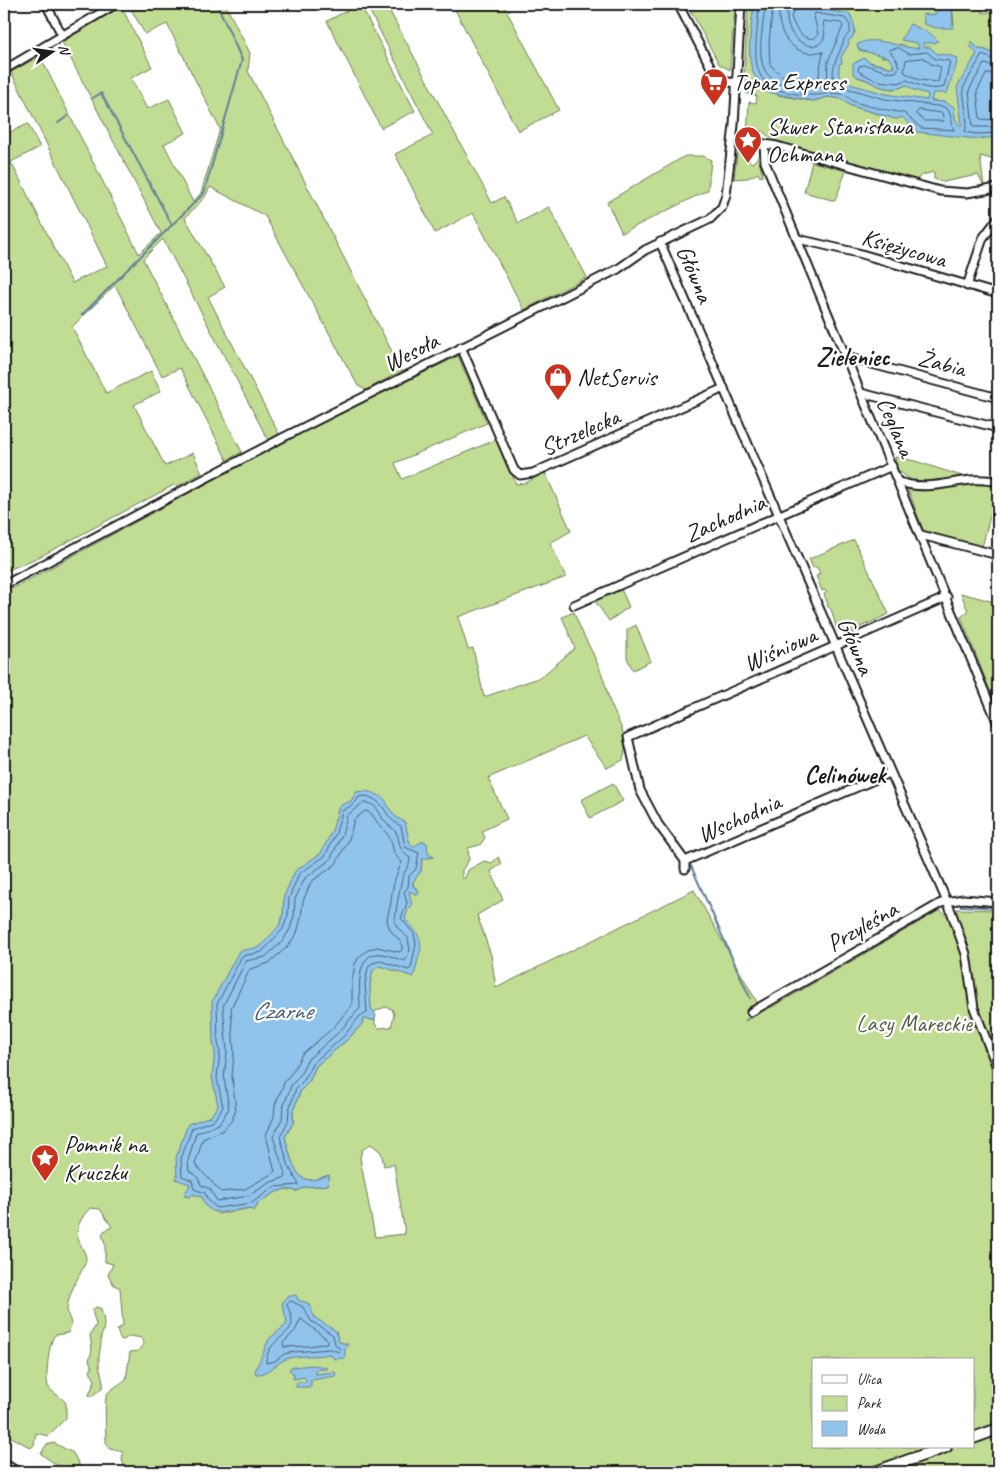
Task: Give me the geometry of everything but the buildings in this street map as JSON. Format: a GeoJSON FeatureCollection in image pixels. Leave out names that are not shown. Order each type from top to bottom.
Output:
{"type":"FeatureCollection","features":[{"type":"Feature","properties":{"kind":"highway"},"geometry":{"type":"LineString","coordinates":[[4,1466],[13,1472]]}},
{"type":"Feature","properties":{"kind":"main road"},"geometry":{"type":"LineString","coordinates":[[974,1438],[998,1429]]}},
{"type":"Feature","properties":{"kind":"main road"},"geometry":{"type":"LineString","coordinates":[[875,1472],[943,1448]]}},
{"type":"Feature","properties":{"kind":"street"},"geometry":{"type":"LineString","coordinates":[[46,4],[62,35]]}},
{"type":"Feature","properties":{"kind":"street"},"geometry":{"type":"LineString","coordinates":[[4,70],[116,4]]}},
{"type":"Feature","properties":{"kind":"street"},"geometry":{"type":"LineString","coordinates":[[678,4],[716,77],[720,81],[737,83]]}},
{"type":"Feature","properties":{"kind":"street","name":"Wesoła"},"geometry":{"type":"LineString","coordinates":[[4,585],[188,487],[618,268],[660,242],[710,219],[722,208],[726,195],[733,139],[741,4]]}},
{"type":"Feature","properties":{"kind":"street"},"geometry":{"type":"LineString","coordinates":[[733,139],[764,144],[940,191],[967,193],[998,188]]}},
{"type":"Feature","properties":{"kind":"street","name":"Ceglana"},"geometry":{"type":"LineString","coordinates":[[764,144],[765,162],[998,724]]}},
{"type":"Feature","properties":{"kind":"street"},"geometry":{"type":"LineString","coordinates":[[967,286],[982,238],[998,218]]}},
{"type":"Feature","properties":{"kind":"street","name":"Księżycowa"},"geometry":{"type":"LineString","coordinates":[[798,239],[858,253],[998,294]]}},
{"type":"Feature","properties":{"kind":"street","name":"Główna"},"geometry":{"type":"LineString","coordinates":[[660,242],[947,902],[966,954],[974,1008],[998,1070]]}},
{"type":"Feature","properties":{"kind":"street","name":"Strzelecka"},"geometry":{"type":"LineString","coordinates":[[461,347],[514,470],[520,475],[533,473],[724,388]]}},
{"type":"Feature","properties":{"kind":"street","name":"Żabia"},"geometry":{"type":"LineString","coordinates":[[846,357],[998,398]]}},
{"type":"Feature","properties":{"kind":"street"},"geometry":{"type":"LineString","coordinates":[[861,393],[998,428]]}},
{"type":"Feature","properties":{"kind":"street","name":"Zachodnia"},"geometry":{"type":"LineString","coordinates":[[574,605],[892,466]]}},
{"type":"Feature","properties":{"kind":"street"},"geometry":{"type":"LineString","coordinates":[[899,482],[927,487],[971,480],[998,482]]}},
{"type":"Feature","properties":{"kind":"street"},"geometry":{"type":"LineString","coordinates":[[921,535],[998,555]]}},
{"type":"Feature","properties":{"kind":"street","name":"Wiśniowa"},"geometry":{"type":"LineString","coordinates":[[685,865],[658,824],[640,790],[628,737],[946,597]]}},
{"type":"Feature","properties":{"kind":"street","name":"Wschodnia"},"geometry":{"type":"LineString","coordinates":[[685,865],[890,773]]}},
{"type":"Feature","properties":{"kind":"street","name":"Przyleśna"},"geometry":{"type":"LineString","coordinates":[[751,1012],[934,907],[963,899],[998,902]]}},
{"type":"Feature","properties":{"kind":"green space"},"geometry":{"type":"Polygon","coordinates":[[[128,4],[225,4],[250,53],[248,71],[402,371],[366,390],[358,386],[265,216],[210,187],[205,197],[185,218],[225,287],[208,297],[279,434],[268,440],[163,239],[143,259],[242,452],[227,460],[180,368],[162,376],[115,285],[72,327],[106,393],[151,371],[161,391],[134,405],[165,466],[193,453],[202,473],[176,487],[174,485],[41,556],[4,572],[4,135],[28,124],[40,147],[11,162],[72,283],[107,266],[11,72],[40,56],[139,254],[161,233],[62,42],[117,9],[123,10],[152,67],[131,78],[147,109],[169,99],[186,133],[164,144],[193,202],[201,193],[220,129],[167,24],[145,34],[128,4]]]}},
{"type":"Feature","properties":{"kind":"green space"},"geometry":{"type":"Polygon","coordinates":[[[360,4],[415,111],[381,128],[327,21],[360,4]]]}},
{"type":"Feature","properties":{"kind":"green space"},"geometry":{"type":"Polygon","coordinates":[[[366,4],[386,4],[492,203],[504,197],[518,223],[549,207],[587,277],[524,310],[473,213],[435,233],[395,154],[433,135],[366,4]]]}},
{"type":"Feature","properties":{"kind":"green space"},"geometry":{"type":"Polygon","coordinates":[[[452,4],[503,4],[559,110],[518,131],[452,4]]]}},
{"type":"Feature","properties":{"kind":"green space"},"geometry":{"type":"Polygon","coordinates":[[[687,4],[735,4],[730,70],[719,64],[687,4]]]}},
{"type":"Feature","properties":{"kind":"green space"},"geometry":{"type":"Polygon","coordinates":[[[748,4],[754,4],[750,42],[762,86],[778,95],[805,100],[813,101],[828,97],[842,99],[851,106],[896,119],[902,117],[925,133],[942,134],[945,102],[931,101],[937,54],[932,50],[908,51],[905,45],[900,44],[881,57],[888,57],[893,62],[893,68],[861,60],[856,62],[857,77],[881,87],[893,89],[906,85],[914,90],[928,93],[929,101],[899,98],[835,81],[839,49],[855,33],[850,14],[819,34],[804,36],[787,4],[943,4],[934,15],[954,25],[952,4],[981,4],[983,13],[995,11],[998,26],[998,56],[986,50],[978,49],[972,42],[977,54],[973,60],[998,129],[998,161],[980,156],[984,187],[978,175],[943,182],[934,179],[934,172],[922,175],[916,180],[857,167],[811,154],[773,139],[761,130],[761,139],[749,138],[747,134],[749,102],[756,103],[757,96],[751,94],[744,77],[748,4]]]}},
{"type":"Feature","properties":{"kind":"green space"},"geometry":{"type":"Polygon","coordinates":[[[739,152],[752,163],[758,157],[763,176],[760,177],[758,173],[748,178],[734,179],[737,153],[739,152]]]}},
{"type":"Feature","properties":{"kind":"green space"},"geometry":{"type":"Polygon","coordinates":[[[685,156],[703,156],[711,160],[708,190],[622,233],[607,202],[685,156]]]}},
{"type":"Feature","properties":{"kind":"green space"},"geometry":{"type":"Polygon","coordinates":[[[812,162],[846,171],[835,201],[804,192],[812,162]]]}},
{"type":"Feature","properties":{"kind":"green space","name":"Lasy Mareckie"},"geometry":{"type":"Polygon","coordinates":[[[458,356],[487,423],[395,463],[402,479],[495,440],[499,442],[516,484],[526,483],[545,472],[571,531],[550,543],[566,577],[458,617],[468,649],[473,648],[484,697],[541,677],[575,648],[562,617],[574,612],[601,672],[610,702],[622,730],[625,744],[623,760],[607,768],[584,736],[488,778],[507,819],[482,831],[485,838],[480,845],[468,848],[469,860],[462,870],[462,878],[465,878],[468,870],[484,861],[492,863],[498,857],[502,864],[491,871],[503,900],[477,915],[491,955],[496,988],[694,890],[762,1011],[774,1006],[940,910],[948,917],[956,913],[957,909],[998,910],[998,1423],[974,1432],[974,1358],[812,1358],[812,1448],[929,1448],[862,1472],[120,1472],[125,1468],[122,1460],[123,1452],[110,1449],[106,1442],[106,1397],[110,1391],[126,1379],[130,1352],[138,1351],[144,1343],[142,1338],[130,1336],[123,1340],[120,1339],[117,1330],[123,1325],[120,1288],[114,1285],[108,1275],[113,1264],[105,1262],[105,1244],[102,1235],[104,1231],[112,1227],[100,1209],[90,1208],[78,1228],[79,1242],[86,1258],[69,1298],[67,1312],[71,1325],[68,1333],[55,1335],[48,1359],[48,1386],[66,1403],[66,1418],[48,1436],[36,1433],[34,1445],[31,1448],[4,1433],[4,593],[293,437],[458,356]],[[425,854],[227,1078],[192,1194],[202,1197],[217,1214],[257,1207],[258,1203],[276,1192],[286,1189],[297,1191],[305,1187],[328,1185],[329,1175],[309,1180],[299,1175],[292,1163],[285,1137],[293,1123],[293,1111],[301,1090],[309,1082],[316,1066],[347,1040],[362,1024],[363,1019],[375,1020],[375,1024],[379,1028],[391,1027],[394,1015],[392,1009],[385,1007],[372,1013],[362,983],[407,890],[418,889],[413,886],[413,881],[421,871],[422,858],[433,857],[425,854]],[[371,1144],[362,1150],[360,1158],[375,1237],[405,1234],[394,1164],[384,1166],[381,1152],[371,1144]]]}},
{"type":"Feature","properties":{"kind":"green space"},"geometry":{"type":"Polygon","coordinates":[[[895,457],[915,461],[968,478],[917,484],[897,470],[895,457]]]}},
{"type":"Feature","properties":{"kind":"green space"},"geometry":{"type":"Polygon","coordinates":[[[982,481],[998,486],[982,547],[931,535],[923,530],[908,489],[922,491],[982,481]]]}},
{"type":"Feature","properties":{"kind":"green space"},"geometry":{"type":"Polygon","coordinates":[[[854,540],[889,614],[843,635],[841,632],[844,626],[841,624],[837,630],[831,609],[827,606],[824,594],[827,592],[825,590],[822,591],[816,576],[820,574],[817,567],[813,568],[809,559],[854,540]]]}},
{"type":"Feature","properties":{"kind":"green space"},"geometry":{"type":"Polygon","coordinates":[[[621,589],[629,607],[609,621],[595,601],[621,589]]]}},
{"type":"Feature","properties":{"kind":"green space"},"geometry":{"type":"Polygon","coordinates":[[[961,593],[998,603],[998,711],[961,617],[968,611],[961,593]]]}},
{"type":"Feature","properties":{"kind":"green space"},"geometry":{"type":"Polygon","coordinates":[[[636,625],[651,661],[633,670],[627,658],[627,630],[636,625]]]}},
{"type":"Feature","properties":{"kind":"green space"},"geometry":{"type":"Polygon","coordinates":[[[613,783],[623,801],[590,818],[581,800],[613,783]]]}},
{"type":"Feature","properties":{"kind":"green space"},"geometry":{"type":"Polygon","coordinates":[[[96,1307],[100,1308],[104,1322],[99,1360],[103,1387],[91,1397],[89,1395],[95,1380],[90,1372],[92,1367],[89,1360],[92,1350],[90,1335],[96,1325],[92,1310],[96,1307]]]}},
{"type":"Feature","properties":{"kind":"green space"},"geometry":{"type":"Polygon","coordinates":[[[998,1434],[998,1472],[891,1472],[957,1448],[974,1448],[974,1443],[998,1434]]]}},
{"type":"Feature","properties":{"kind":"green space"},"geometry":{"type":"Polygon","coordinates":[[[54,1443],[73,1453],[83,1472],[67,1472],[41,1454],[46,1445],[54,1443]]]}},
{"type":"Feature","properties":{"kind":"water"},"geometry":{"type":"Polygon","coordinates":[[[754,4],[808,4],[815,8],[850,14],[854,31],[841,57],[839,81],[886,94],[927,100],[928,94],[914,90],[906,85],[891,89],[882,87],[857,76],[853,73],[853,64],[864,58],[871,63],[893,68],[894,66],[888,57],[859,50],[857,45],[863,42],[879,41],[919,48],[917,43],[901,40],[910,24],[931,34],[938,41],[923,43],[924,47],[930,47],[937,54],[949,55],[958,59],[947,93],[933,93],[931,101],[945,102],[954,107],[955,118],[959,125],[962,125],[957,87],[977,54],[971,47],[971,41],[978,49],[986,50],[998,56],[998,137],[976,139],[917,132],[902,117],[896,119],[851,106],[842,99],[828,97],[813,101],[766,92],[764,85],[760,84],[761,82],[755,77],[750,58],[750,34],[754,4]]]}},
{"type":"Feature","properties":{"kind":"water"},"geometry":{"type":"Polygon","coordinates":[[[943,4],[952,4],[953,28],[936,28],[924,24],[923,14],[934,15],[943,4]]]}},
{"type":"Feature","properties":{"kind":"water","name":"Czarne"},"geometry":{"type":"Polygon","coordinates":[[[366,791],[383,798],[395,816],[405,822],[410,844],[413,847],[423,841],[427,843],[428,854],[434,857],[422,859],[421,871],[413,882],[413,886],[419,891],[418,895],[409,891],[412,906],[408,909],[405,919],[418,934],[421,946],[414,977],[380,966],[373,970],[370,985],[371,1008],[376,1015],[375,1020],[363,1019],[362,1024],[347,1040],[316,1066],[309,1082],[301,1090],[293,1111],[293,1123],[285,1137],[290,1156],[299,1175],[304,1179],[312,1180],[329,1175],[328,1185],[305,1187],[297,1191],[286,1189],[276,1192],[258,1203],[254,1211],[250,1208],[229,1212],[215,1212],[209,1209],[202,1197],[193,1194],[190,1197],[184,1196],[190,1184],[175,1179],[177,1177],[176,1157],[188,1124],[211,1116],[218,1105],[212,1077],[215,1052],[212,1002],[239,951],[260,947],[279,926],[283,914],[284,896],[295,871],[321,853],[332,831],[339,806],[351,801],[356,792],[366,791]]]}},
{"type":"Feature","properties":{"kind":"water"},"geometry":{"type":"Polygon","coordinates":[[[296,1295],[298,1300],[308,1303],[315,1318],[336,1331],[339,1342],[348,1344],[345,1349],[345,1358],[334,1359],[330,1354],[301,1356],[290,1358],[264,1373],[256,1374],[255,1371],[269,1339],[286,1325],[287,1321],[282,1304],[286,1297],[296,1295]]]}},
{"type":"Feature","properties":{"kind":"water"},"geometry":{"type":"Polygon","coordinates":[[[313,1365],[326,1367],[327,1369],[315,1370],[315,1374],[335,1372],[336,1376],[311,1380],[311,1387],[296,1387],[297,1382],[306,1382],[306,1380],[304,1377],[293,1379],[294,1374],[289,1370],[291,1367],[313,1365]]]}},
{"type":"Feature","properties":{"kind":"waterway"},"geometry":{"type":"LineString","coordinates":[[93,98],[101,93],[172,225],[204,193],[242,60],[217,4]]}},
{"type":"Feature","properties":{"kind":"waterway"},"geometry":{"type":"LineString","coordinates":[[749,91],[761,85]]}},
{"type":"Feature","properties":{"kind":"waterway"},"geometry":{"type":"LineString","coordinates":[[58,123],[68,116]]}},
{"type":"Feature","properties":{"kind":"waterway"},"geometry":{"type":"LineString","coordinates":[[82,315],[172,225]]}},
{"type":"Feature","properties":{"kind":"waterway"},"geometry":{"type":"LineString","coordinates":[[691,866],[750,998]]}},
{"type":"Feature","properties":{"kind":"waterway"},"geometry":{"type":"LineString","coordinates":[[961,906],[998,908]]}},
{"type":"Feature","properties":{"kind":"waterway"},"geometry":{"type":"LineString","coordinates":[[891,936],[913,924]]}},
{"type":"Feature","properties":{"kind":"waterway"},"geometry":{"type":"LineString","coordinates":[[755,1014],[842,964]]}},
{"type":"Feature","properties":{"kind":"waterway"},"geometry":{"type":"LineString","coordinates":[[746,1020],[751,1017]]}},
{"type":"Feature","properties":{"kind":"waterway"},"geometry":{"type":"LineString","coordinates":[[845,1472],[854,1470]]}},
{"type":"Feature","properties":{"kind":"place","name":"Topaz Express"},"geometry":{"type":"Point","coordinates":[714,106]}},
{"type":"Feature","properties":{"kind":"place","name":"Skwer Stanisława Ochmana"},"geometry":{"type":"Point","coordinates":[748,164]}},
{"type":"Feature","properties":{"kind":"place","name":"NetServis"},"geometry":{"type":"Point","coordinates":[558,401]}},
{"type":"Feature","properties":{"kind":"place","name":"Pomnik na Kruczku"},"geometry":{"type":"Point","coordinates":[45,1182]}},
{"type":"Feature","properties":{"kind":"district","name":"Zieleniec"},"geometry":{"type":"Point","coordinates":[853,356]}},
{"type":"Feature","properties":{"kind":"district","name":"Celinówek"},"geometry":{"type":"Point","coordinates":[845,774]}}]}
